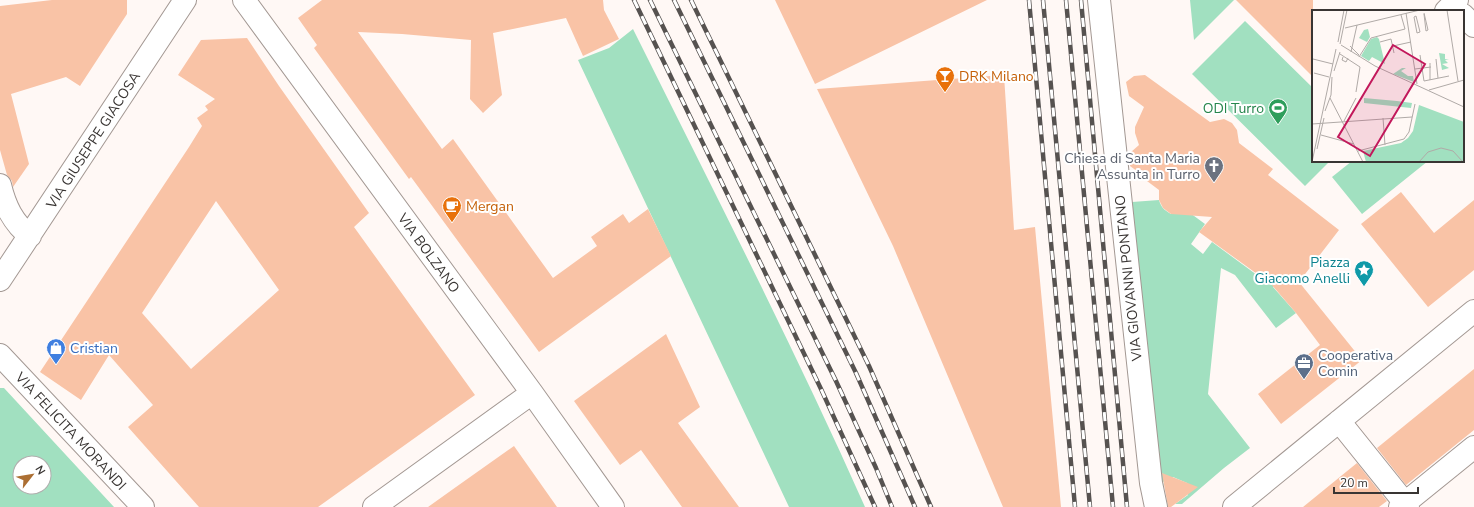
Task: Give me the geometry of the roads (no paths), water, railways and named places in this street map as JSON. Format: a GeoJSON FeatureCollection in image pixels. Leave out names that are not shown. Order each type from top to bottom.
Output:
{"type":"FeatureCollection","features":[{"type":"Feature","properties":{"kind":"street","name":"VIA GIUSEPPE GIACOSA"},"geometry":{"type":"LineString","coordinates":[[0,280],[185,0]]}},
{"type":"Feature","properties":{"kind":"street","name":"VIA BOLZANO"},"geometry":{"type":"LineString","coordinates":[[244,0],[613,507]]}},
{"type":"Feature","properties":{"kind":"street","name":"VIA GIOVANNI PONTANO"},"geometry":{"type":"LineString","coordinates":[[1099,0],[1150,476],[1156,507]]}},
{"type":"Feature","properties":{"kind":"street"},"geometry":{"type":"LineString","coordinates":[[1464,16],[1474,26]]}},
{"type":"Feature","properties":{"kind":"street"},"geometry":{"type":"LineString","coordinates":[[0,185],[5,203],[12,217],[21,229],[30,236]]}},
{"type":"Feature","properties":{"kind":"street"},"geometry":{"type":"LineString","coordinates":[[1234,507],[1474,311]]}},
{"type":"Feature","properties":{"kind":"street","name":"VIA FELICITA MORANDI"},"geometry":{"type":"LineString","coordinates":[[0,356],[143,507]]}},
{"type":"Feature","properties":{"kind":"street"},"geometry":{"type":"LineString","coordinates":[[374,507],[532,394]]}},
{"type":"Feature","properties":{"kind":"street"},"geometry":{"type":"LineString","coordinates":[[1339,421],[1405,506],[1474,447]]}},
{"type":"Feature","properties":{"kind":"railway"},"geometry":{"type":"LineString","coordinates":[[634,0],[821,389],[875,507]]}},
{"type":"Feature","properties":{"kind":"railway"},"geometry":{"type":"LineString","coordinates":[[650,0],[836,381],[876,468],[892,507]]}},
{"type":"Feature","properties":{"kind":"railway"},"geometry":{"type":"LineString","coordinates":[[674,0],[856,373],[915,507]]}},
{"type":"Feature","properties":{"kind":"railway"},"geometry":{"type":"LineString","coordinates":[[691,0],[869,366],[931,507]]}},
{"type":"Feature","properties":{"kind":"railway"},"geometry":{"type":"LineString","coordinates":[[1029,0],[1075,507]]}},
{"type":"Feature","properties":{"kind":"railway"},"geometry":{"type":"LineString","coordinates":[[1043,0],[1090,507]]}},
{"type":"Feature","properties":{"kind":"railway"},"geometry":{"type":"LineString","coordinates":[[1066,0],[1113,507]]}},
{"type":"Feature","properties":{"kind":"railway"},"geometry":{"type":"LineString","coordinates":[[1081,0],[1127,507]]}},
{"type":"Feature","properties":{"kind":"place","name":"DRK Milano"},"geometry":{"type":"Point","coordinates":[945,93]}},
{"type":"Feature","properties":{"kind":"place","name":"ODI Turro"},"geometry":{"type":"Point","coordinates":[1278,125]}},
{"type":"Feature","properties":{"kind":"place","name":"Chiesa di Santa Maria Assunta in Turro"},"geometry":{"type":"Point","coordinates":[1214,183]}},
{"type":"Feature","properties":{"kind":"place","name":"Mergan"},"geometry":{"type":"Point","coordinates":[452,223]}},
{"type":"Feature","properties":{"kind":"place","name":"Piazza Giacomo Anelli"},"geometry":{"type":"Point","coordinates":[1364,287]}},
{"type":"Feature","properties":{"kind":"place","name":"Cristian"},"geometry":{"type":"Point","coordinates":[56,365]}},
{"type":"Feature","properties":{"kind":"place","name":"Cooperativa Comin"},"geometry":{"type":"Point","coordinates":[1304,380]}}]}
